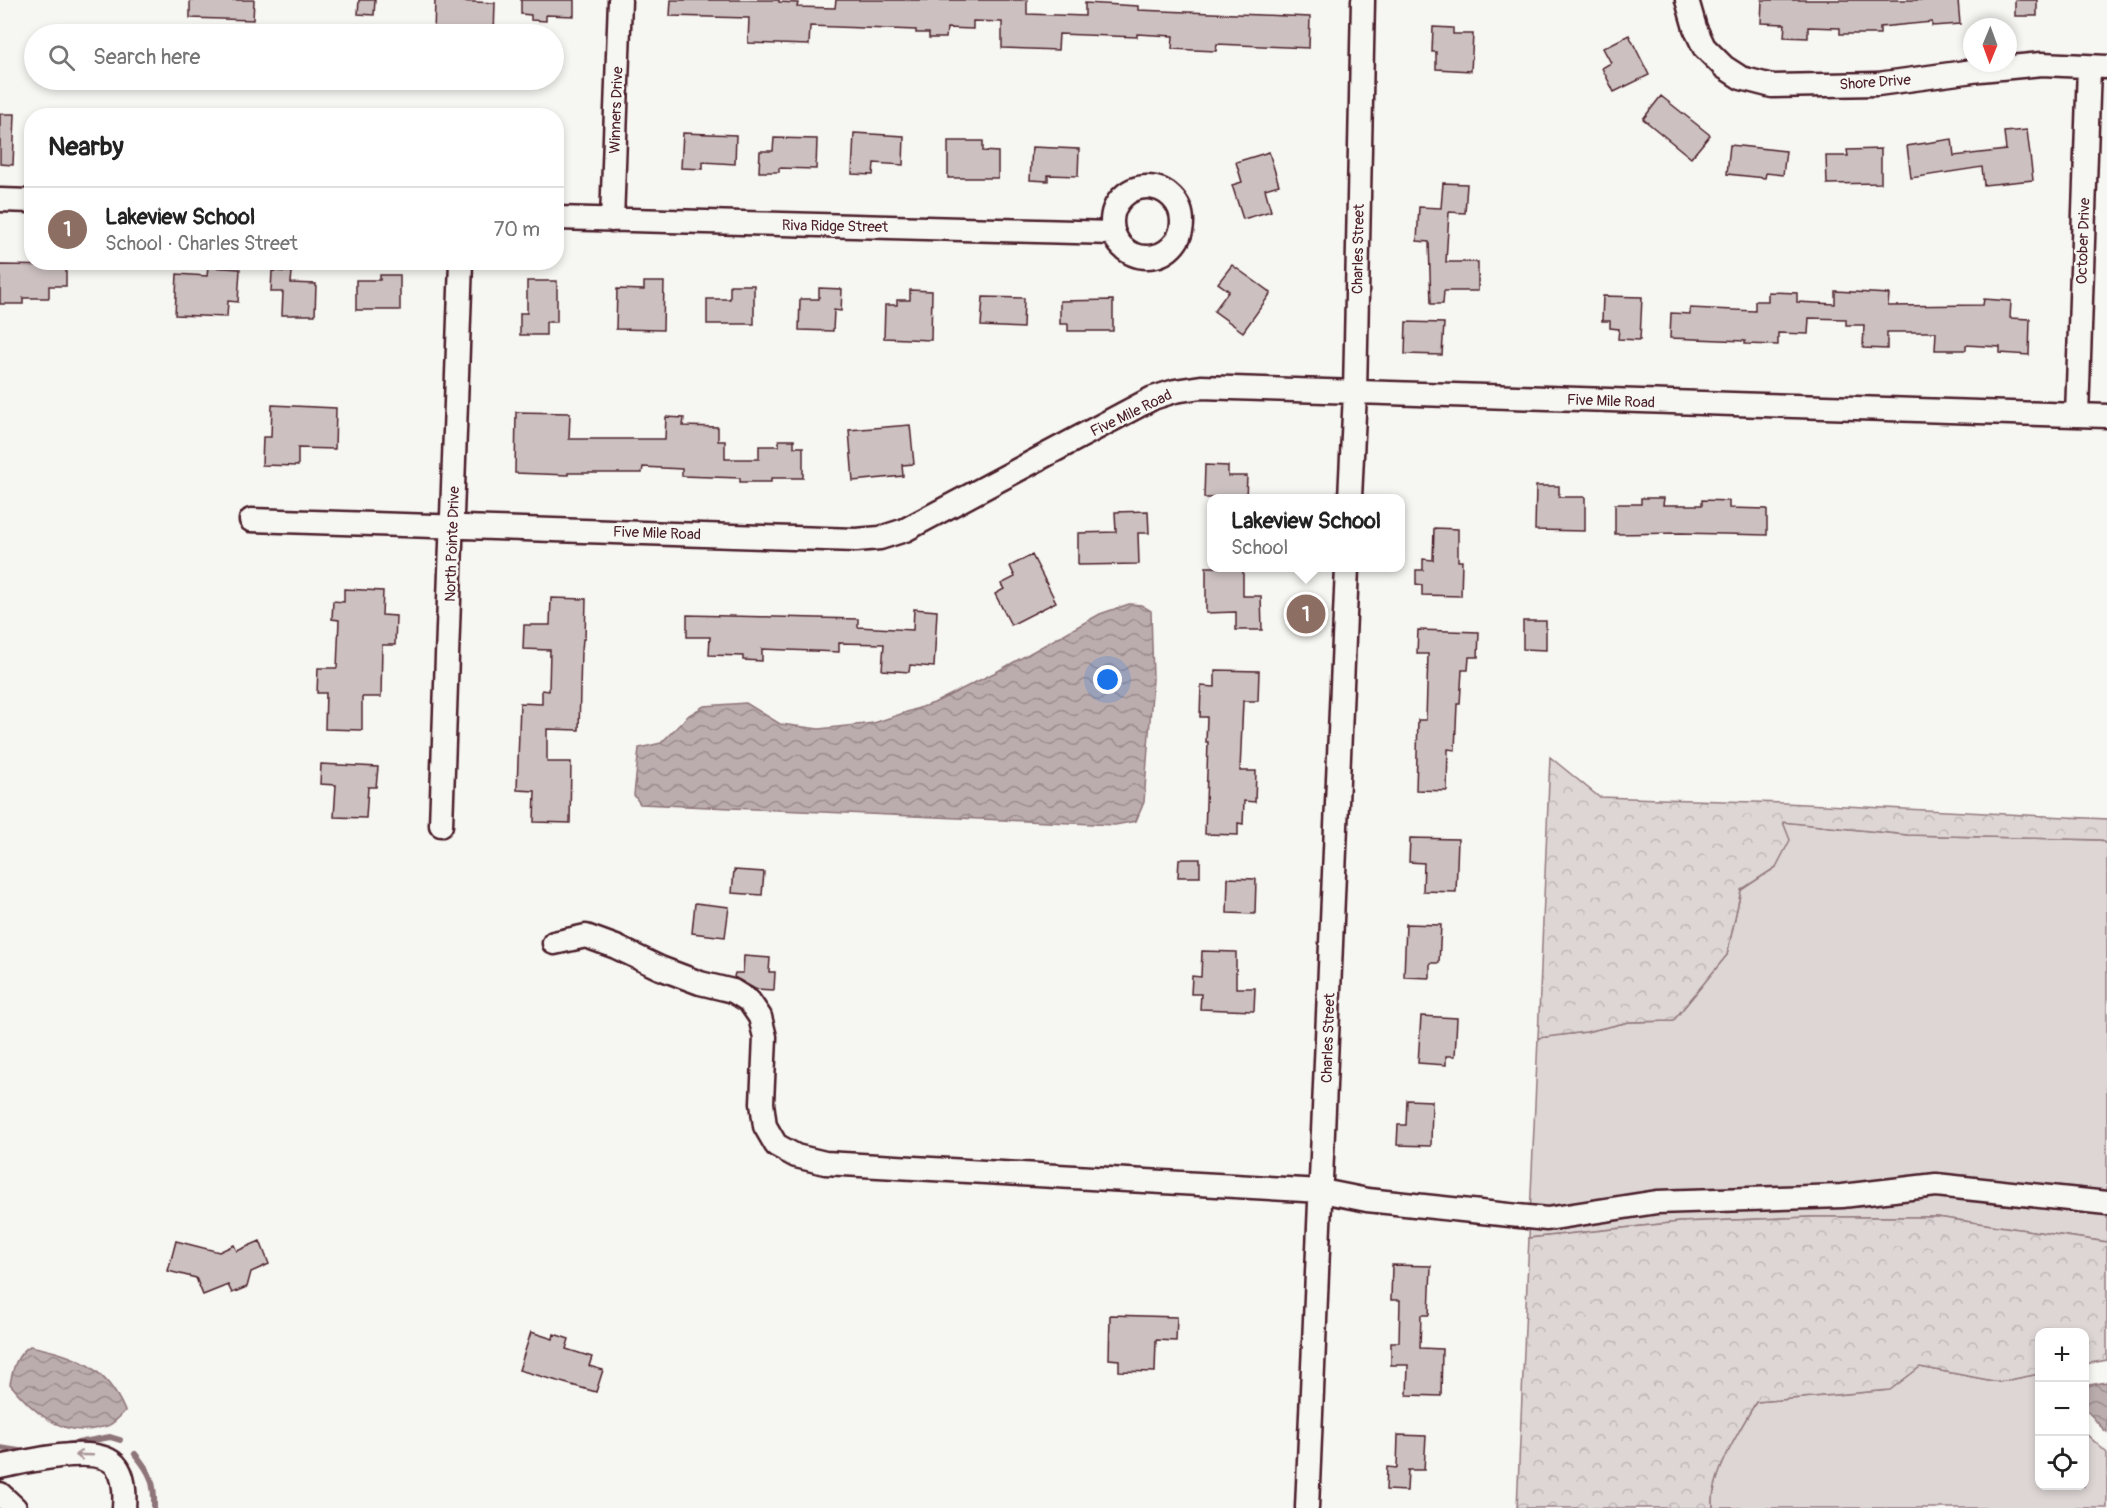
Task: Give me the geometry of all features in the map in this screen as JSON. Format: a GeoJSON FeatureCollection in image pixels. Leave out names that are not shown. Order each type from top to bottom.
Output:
{"type":"FeatureCollection","features":[{"type":"Feature","properties":{"kind":"street","name":"Winners Drive"},"geometry":{"type":"LineString","coordinates":[[612,220],[620,0]]}},
{"type":"Feature","properties":{"kind":"street","name":"Charles Street"},"geometry":{"type":"LineString","coordinates":[[1350,494],[1355,393],[1363,0]]}},
{"type":"Feature","properties":{"kind":"street","name":"Shore Drive"},"geometry":{"type":"LineString","coordinates":[[1687,0],[1695,28],[1704,46],[1729,71],[1759,84],[1779,87],[1878,84],[2042,64],[2098,67]]}},
{"type":"Feature","properties":{"kind":"street","name":"October Drive"},"geometry":{"type":"LineString","coordinates":[[2077,415],[2098,67]]}},
{"type":"Feature","properties":{"kind":"street"},"geometry":{"type":"LineString","coordinates":[[0,200],[24,201]]}},
{"type":"Feature","properties":{"kind":"street","name":"Riva Ridge Street"},"geometry":{"type":"LineString","coordinates":[[564,218],[1113,232]]}},
{"type":"Feature","properties":{"kind":"street","name":"North Pointe Drive"},"geometry":{"type":"LineString","coordinates":[[441,825],[461,270]]}},
{"type":"Feature","properties":{"kind":"street","name":"Five Mile Road"},"geometry":{"type":"LineString","coordinates":[[251,520],[856,540],[880,537],[905,530],[1153,398],[1175,391],[1212,386],[1355,393],[2107,416]]}},
{"type":"Feature","properties":{"kind":"street","name":"Charles Street"},"geometry":{"type":"LineString","coordinates":[[1307,1508],[1347,572]]}},
{"type":"Feature","properties":{"kind":"street"},"geometry":{"type":"LineString","coordinates":[[554,943],[586,936],[690,979],[734,991],[749,1001],[760,1017],[765,1037],[762,1104],[765,1126],[776,1145],[796,1156],[825,1163],[1322,1191],[1366,1200],[1546,1219],[1656,1202],[1842,1197],[1936,1185],[2002,1194],[2054,1196],[2107,1203]]}},
{"type":"Feature","properties":{"kind":"street"},"geometry":{"type":"LineString","coordinates":[[0,1467],[78,1454],[103,1456],[117,1466],[123,1480],[124,1508]]}},
{"type":"Feature","properties":{"kind":"street"},"geometry":{"type":"LineString","coordinates":[[0,1494],[15,1508]]}},
{"type":"Feature","properties":{"kind":"green space"},"geometry":{"type":"Polygon","coordinates":[[[1550,757],[1599,797],[1784,803],[2107,819],[2107,845],[2101,840],[1908,835],[1783,822],[1790,840],[1776,867],[1741,890],[1727,955],[1673,1021],[1629,1022],[1586,1032],[1538,1038],[1550,757]]]}},
{"type":"Feature","properties":{"kind":"green space"},"geometry":{"type":"Polygon","coordinates":[[[1783,822],[1908,835],[2101,840],[2107,845],[2107,1242],[1937,1217],[1813,1217],[1680,1222],[1529,1238],[1538,1038],[1586,1032],[1629,1022],[1673,1021],[1727,955],[1741,890],[1776,867],[1783,822]]]}},
{"type":"Feature","properties":{"kind":"green space"},"geometry":{"type":"Polygon","coordinates":[[[1813,1217],[1937,1217],[2107,1242],[2107,1360],[2089,1363],[2089,1328],[2035,1328],[2035,1375],[1999,1382],[1920,1367],[1890,1390],[1756,1402],[1721,1468],[1713,1496],[1713,1508],[1517,1508],[1529,1238],[1680,1222],[1813,1217]]]}},
{"type":"Feature","properties":{"kind":"green space"},"geometry":{"type":"Polygon","coordinates":[[[1920,1367],[1999,1382],[2035,1375],[2035,1490],[2089,1490],[2089,1437],[2107,1453],[2107,1508],[1713,1508],[1716,1482],[1727,1453],[1756,1402],[1889,1390],[1920,1367]]]}},
{"type":"Feature","properties":{"kind":"water"},"geometry":{"type":"Polygon","coordinates":[[[1129,604],[1141,605],[1151,611],[1153,679],[1144,802],[1136,821],[1115,825],[640,804],[634,795],[639,748],[661,743],[689,715],[704,706],[746,703],[780,724],[819,729],[874,723],[934,703],[998,671],[1100,614],[1129,604]]]}},
{"type":"Feature","properties":{"kind":"water"},"geometry":{"type":"Polygon","coordinates":[[[30,1346],[61,1354],[87,1365],[108,1383],[125,1411],[108,1426],[85,1430],[72,1429],[48,1420],[10,1384],[16,1362],[21,1353],[30,1346]]]}},
{"type":"Feature","properties":{"kind":"water"},"geometry":{"type":"Polygon","coordinates":[[[2107,1382],[2107,1432],[2089,1414],[2089,1385],[2107,1382]]]}},
{"type":"Feature","properties":{"kind":"building"},"geometry":{"type":"Polygon","coordinates":[[[190,0],[254,0],[253,20],[190,18],[190,0]]]}},
{"type":"Feature","properties":{"kind":"building"},"geometry":{"type":"Polygon","coordinates":[[[359,0],[375,0],[374,15],[358,14],[359,0]]]}},
{"type":"Feature","properties":{"kind":"building"},"geometry":{"type":"Polygon","coordinates":[[[435,0],[495,3],[494,24],[434,24],[435,0]]]}},
{"type":"Feature","properties":{"kind":"building"},"geometry":{"type":"Polygon","coordinates":[[[521,0],[574,0],[574,16],[546,15],[546,21],[531,20],[531,15],[521,14],[521,0]]]}},
{"type":"Feature","properties":{"kind":"building"},"geometry":{"type":"Polygon","coordinates":[[[671,0],[779,0],[779,2],[798,3],[797,7],[835,8],[836,0],[1027,0],[1027,14],[1085,16],[1085,3],[1138,6],[1138,10],[1310,17],[1309,48],[1217,44],[1216,51],[1172,49],[1173,36],[1059,34],[1058,50],[1002,48],[1002,22],[973,21],[973,29],[947,28],[946,38],[929,38],[929,33],[916,33],[916,30],[810,26],[809,45],[748,43],[749,18],[670,16],[671,0]]]}},
{"type":"Feature","properties":{"kind":"building"},"geometry":{"type":"Polygon","coordinates":[[[1762,0],[1958,0],[1960,24],[1932,26],[1932,22],[1880,27],[1880,34],[1840,34],[1840,28],[1808,27],[1808,38],[1784,37],[1785,24],[1761,23],[1762,0]]]}},
{"type":"Feature","properties":{"kind":"building"},"geometry":{"type":"Polygon","coordinates":[[[2015,0],[2037,0],[2037,16],[2015,16],[2015,0]]]}},
{"type":"Feature","properties":{"kind":"building"},"geometry":{"type":"Polygon","coordinates":[[[1433,27],[1453,28],[1453,34],[1473,34],[1471,71],[1436,69],[1436,52],[1432,52],[1433,27]]]}},
{"type":"Feature","properties":{"kind":"building"},"geometry":{"type":"Polygon","coordinates":[[[1629,35],[1649,75],[1614,92],[1602,68],[1611,63],[1603,48],[1629,35]]]}},
{"type":"Feature","properties":{"kind":"building"},"geometry":{"type":"Polygon","coordinates":[[[1661,96],[1710,135],[1691,158],[1643,119],[1661,96]]]}},
{"type":"Feature","properties":{"kind":"building"},"geometry":{"type":"Polygon","coordinates":[[[0,114],[15,114],[13,165],[0,164],[0,114]]]}},
{"type":"Feature","properties":{"kind":"building"},"geometry":{"type":"Polygon","coordinates":[[[2027,130],[2033,180],[1984,185],[1982,167],[1911,178],[1907,146],[1952,139],[1954,156],[2006,150],[2004,132],[2027,130]]]}},
{"type":"Feature","properties":{"kind":"building"},"geometry":{"type":"Polygon","coordinates":[[[683,133],[736,135],[735,164],[703,162],[703,169],[681,168],[683,133]]]}},
{"type":"Feature","properties":{"kind":"building"},"geometry":{"type":"Polygon","coordinates":[[[854,133],[904,136],[903,165],[874,163],[873,175],[852,174],[854,133]]]}},
{"type":"Feature","properties":{"kind":"building"},"geometry":{"type":"Polygon","coordinates":[[[774,138],[817,139],[816,169],[779,168],[779,172],[759,172],[760,151],[773,151],[774,138]]]}},
{"type":"Feature","properties":{"kind":"building"},"geometry":{"type":"Polygon","coordinates":[[[948,141],[983,141],[983,151],[998,152],[998,178],[948,178],[948,141]]]}},
{"type":"Feature","properties":{"kind":"building"},"geometry":{"type":"Polygon","coordinates":[[[1730,145],[1786,151],[1783,175],[1766,173],[1765,178],[1727,174],[1730,145]]]}},
{"type":"Feature","properties":{"kind":"building"},"geometry":{"type":"Polygon","coordinates":[[[1032,147],[1079,149],[1078,176],[1048,175],[1048,181],[1030,180],[1032,147]]]}},
{"type":"Feature","properties":{"kind":"building"},"geometry":{"type":"Polygon","coordinates":[[[1881,149],[1881,183],[1827,184],[1826,156],[1848,156],[1847,150],[1881,149]]]}},
{"type":"Feature","properties":{"kind":"building"},"geometry":{"type":"Polygon","coordinates":[[[1269,152],[1279,185],[1265,189],[1271,211],[1243,219],[1232,185],[1242,182],[1236,162],[1269,152]]]}},
{"type":"Feature","properties":{"kind":"building"},"geometry":{"type":"Polygon","coordinates":[[[1443,183],[1467,184],[1465,213],[1449,212],[1446,262],[1478,262],[1478,291],[1444,291],[1443,304],[1431,304],[1429,242],[1417,241],[1419,207],[1441,208],[1443,183]]]}},
{"type":"Feature","properties":{"kind":"building"},"geometry":{"type":"Polygon","coordinates":[[[0,265],[24,265],[24,270],[66,270],[66,286],[49,286],[49,298],[23,298],[23,304],[0,304],[0,265]]]}},
{"type":"Feature","properties":{"kind":"building"},"geometry":{"type":"Polygon","coordinates":[[[1232,265],[1271,293],[1243,332],[1214,311],[1229,291],[1218,283],[1232,265]]]}},
{"type":"Feature","properties":{"kind":"building"},"geometry":{"type":"Polygon","coordinates":[[[208,270],[240,270],[238,302],[228,301],[227,317],[175,315],[177,274],[207,276],[208,270]]]}},
{"type":"Feature","properties":{"kind":"building"},"geometry":{"type":"Polygon","coordinates":[[[272,271],[292,272],[291,283],[316,284],[315,315],[282,315],[283,292],[271,292],[272,271]]]}},
{"type":"Feature","properties":{"kind":"building"},"geometry":{"type":"Polygon","coordinates":[[[380,275],[400,275],[400,310],[356,310],[356,280],[380,280],[380,275]]]}},
{"type":"Feature","properties":{"kind":"building"},"geometry":{"type":"Polygon","coordinates":[[[527,281],[557,281],[557,322],[546,322],[546,335],[520,335],[520,313],[527,313],[527,281]]]}},
{"type":"Feature","properties":{"kind":"building"},"geometry":{"type":"Polygon","coordinates":[[[644,282],[664,282],[663,330],[616,329],[617,289],[644,290],[644,282]]]}},
{"type":"Feature","properties":{"kind":"building"},"geometry":{"type":"Polygon","coordinates":[[[730,285],[754,285],[754,324],[707,324],[707,299],[730,299],[730,285]]]}},
{"type":"Feature","properties":{"kind":"building"},"geometry":{"type":"Polygon","coordinates":[[[819,288],[842,289],[841,311],[834,310],[833,331],[799,330],[800,299],[819,299],[819,288]]]}},
{"type":"Feature","properties":{"kind":"building"},"geometry":{"type":"Polygon","coordinates":[[[910,290],[932,291],[931,340],[884,338],[885,305],[897,305],[897,300],[910,300],[910,290]]]}},
{"type":"Feature","properties":{"kind":"building"},"geometry":{"type":"Polygon","coordinates":[[[1835,291],[1889,294],[1888,306],[1983,305],[1984,299],[2011,301],[2010,318],[2030,319],[2029,355],[2000,353],[2000,347],[1966,345],[1966,350],[1935,350],[1936,332],[1887,332],[1887,349],[1863,348],[1864,325],[1846,325],[1846,319],[1809,318],[1808,334],[1778,333],[1778,345],[1745,344],[1745,341],[1670,338],[1671,313],[1690,314],[1690,308],[1755,311],[1755,301],[1768,301],[1768,292],[1797,293],[1797,302],[1835,304],[1835,291]]]}},
{"type":"Feature","properties":{"kind":"building"},"geometry":{"type":"Polygon","coordinates":[[[1603,296],[1642,297],[1640,340],[1618,339],[1619,329],[1610,328],[1610,321],[1602,321],[1603,296]]]}},
{"type":"Feature","properties":{"kind":"building"},"geometry":{"type":"Polygon","coordinates":[[[983,297],[1024,298],[1023,328],[981,326],[983,297]]]}},
{"type":"Feature","properties":{"kind":"building"},"geometry":{"type":"Polygon","coordinates":[[[1113,300],[1113,331],[1068,331],[1068,324],[1060,324],[1060,301],[1113,300]]]}},
{"type":"Feature","properties":{"kind":"building"},"geometry":{"type":"Polygon","coordinates":[[[1406,322],[1444,323],[1442,355],[1405,354],[1406,322]]]}},
{"type":"Feature","properties":{"kind":"building"},"geometry":{"type":"Polygon","coordinates":[[[272,405],[336,408],[335,449],[298,448],[298,466],[262,465],[263,437],[271,437],[272,405]]]}},
{"type":"Feature","properties":{"kind":"building"},"geometry":{"type":"Polygon","coordinates":[[[516,412],[570,413],[569,439],[665,439],[666,417],[684,418],[683,426],[718,427],[718,441],[725,441],[725,459],[759,459],[759,446],[779,446],[779,440],[794,440],[794,447],[803,447],[803,478],[771,478],[771,482],[740,482],[740,478],[682,476],[682,469],[643,467],[642,473],[568,473],[568,475],[515,473],[516,412]]]}},
{"type":"Feature","properties":{"kind":"building"},"geometry":{"type":"Polygon","coordinates":[[[910,425],[914,464],[902,465],[903,476],[853,481],[849,430],[910,425]]]}},
{"type":"Feature","properties":{"kind":"building"},"geometry":{"type":"Polygon","coordinates":[[[1205,465],[1228,466],[1228,476],[1247,476],[1246,494],[1207,494],[1207,498],[1204,498],[1205,465]]]}},
{"type":"Feature","properties":{"kind":"building"},"geometry":{"type":"Polygon","coordinates":[[[1536,486],[1559,486],[1559,497],[1585,497],[1585,531],[1535,530],[1536,486]]]}},
{"type":"Feature","properties":{"kind":"building"},"geometry":{"type":"Polygon","coordinates":[[[1641,498],[1664,498],[1663,505],[1702,505],[1702,500],[1729,501],[1729,508],[1767,509],[1767,535],[1615,534],[1615,504],[1641,504],[1641,498]]]}},
{"type":"Feature","properties":{"kind":"building"},"geometry":{"type":"Polygon","coordinates":[[[1148,511],[1149,533],[1138,533],[1139,564],[1078,565],[1078,533],[1116,532],[1115,512],[1148,511]]]}},
{"type":"Feature","properties":{"kind":"building"},"geometry":{"type":"Polygon","coordinates":[[[1434,528],[1458,529],[1458,561],[1462,561],[1461,596],[1422,595],[1422,585],[1416,584],[1416,570],[1423,570],[1423,559],[1433,560],[1434,528]]]}},
{"type":"Feature","properties":{"kind":"building"},"geometry":{"type":"Polygon","coordinates":[[[1032,555],[1056,602],[1011,625],[995,594],[1004,589],[1001,584],[1015,577],[1010,566],[1032,555]]]}},
{"type":"Feature","properties":{"kind":"building"},"geometry":{"type":"Polygon","coordinates":[[[1206,567],[1207,572],[1243,572],[1243,596],[1261,596],[1262,630],[1236,630],[1236,612],[1206,613],[1206,567]]]}},
{"type":"Feature","properties":{"kind":"building"},"geometry":{"type":"Polygon","coordinates":[[[344,589],[383,591],[382,615],[396,616],[395,645],[382,645],[381,697],[362,697],[362,730],[325,729],[326,693],[317,693],[318,668],[337,668],[339,620],[332,619],[333,601],[344,602],[344,589]]]}},
{"type":"Feature","properties":{"kind":"building"},"geometry":{"type":"Polygon","coordinates":[[[551,598],[586,599],[585,639],[583,639],[581,650],[579,730],[547,729],[547,762],[571,762],[570,823],[534,822],[535,791],[517,790],[520,703],[542,704],[542,690],[549,691],[550,650],[523,649],[524,625],[550,625],[551,598]]]}},
{"type":"Feature","properties":{"kind":"building"},"geometry":{"type":"Polygon","coordinates":[[[914,609],[937,611],[934,667],[910,665],[909,672],[882,670],[884,644],[839,643],[839,652],[762,649],[762,661],[743,660],[743,656],[709,655],[710,637],[687,637],[687,615],[858,619],[858,627],[913,630],[914,609]]]}},
{"type":"Feature","properties":{"kind":"building"},"geometry":{"type":"Polygon","coordinates":[[[1523,621],[1546,621],[1546,650],[1523,649],[1523,621]]]}},
{"type":"Feature","properties":{"kind":"building"},"geometry":{"type":"Polygon","coordinates":[[[1418,630],[1479,632],[1478,657],[1469,657],[1468,670],[1462,670],[1460,704],[1457,704],[1455,750],[1448,749],[1447,791],[1416,790],[1418,720],[1426,720],[1428,654],[1417,654],[1418,630]]]}},
{"type":"Feature","properties":{"kind":"building"},"geometry":{"type":"Polygon","coordinates":[[[1215,670],[1259,671],[1258,701],[1243,701],[1240,771],[1256,771],[1255,802],[1244,801],[1243,824],[1238,823],[1238,835],[1205,834],[1208,742],[1206,742],[1207,717],[1200,717],[1201,686],[1215,687],[1215,670]]]}},
{"type":"Feature","properties":{"kind":"building"},"geometry":{"type":"Polygon","coordinates":[[[321,764],[378,767],[376,787],[368,787],[366,818],[334,817],[336,785],[320,784],[321,764]]]}},
{"type":"Feature","properties":{"kind":"building"},"geometry":{"type":"Polygon","coordinates":[[[1410,838],[1458,839],[1456,892],[1423,891],[1424,863],[1409,862],[1410,838]]]}},
{"type":"Feature","properties":{"kind":"building"},"geometry":{"type":"Polygon","coordinates":[[[1179,859],[1200,859],[1200,877],[1178,877],[1179,859]]]}},
{"type":"Feature","properties":{"kind":"building"},"geometry":{"type":"Polygon","coordinates":[[[734,870],[764,872],[762,895],[732,893],[734,870]]]}},
{"type":"Feature","properties":{"kind":"building"},"geometry":{"type":"Polygon","coordinates":[[[1228,878],[1256,879],[1255,914],[1227,913],[1228,878]]]}},
{"type":"Feature","properties":{"kind":"building"},"geometry":{"type":"Polygon","coordinates":[[[695,903],[729,907],[725,937],[692,933],[695,903]]]}},
{"type":"Feature","properties":{"kind":"building"},"geometry":{"type":"Polygon","coordinates":[[[1406,924],[1441,925],[1439,963],[1430,963],[1430,978],[1404,977],[1406,924]]]}},
{"type":"Feature","properties":{"kind":"building"},"geometry":{"type":"Polygon","coordinates":[[[1202,951],[1236,952],[1236,988],[1255,988],[1254,1011],[1200,1009],[1201,994],[1191,994],[1192,976],[1201,977],[1202,951]]]}},
{"type":"Feature","properties":{"kind":"building"},"geometry":{"type":"Polygon","coordinates":[[[744,956],[770,958],[769,972],[775,972],[774,990],[755,989],[734,977],[735,973],[743,973],[744,956]]]}},
{"type":"Feature","properties":{"kind":"building"},"geometry":{"type":"Polygon","coordinates":[[[1421,1016],[1457,1018],[1455,1056],[1446,1056],[1446,1065],[1418,1063],[1421,1016]]]}},
{"type":"Feature","properties":{"kind":"building"},"geometry":{"type":"Polygon","coordinates":[[[1407,1100],[1432,1101],[1431,1146],[1397,1145],[1398,1125],[1406,1125],[1407,1100]]]}},
{"type":"Feature","properties":{"kind":"building"},"geometry":{"type":"Polygon","coordinates":[[[176,1241],[219,1252],[234,1245],[237,1251],[260,1241],[269,1264],[251,1272],[247,1287],[232,1293],[228,1285],[203,1295],[196,1278],[168,1271],[176,1241]]]}},
{"type":"Feature","properties":{"kind":"building"},"geometry":{"type":"Polygon","coordinates":[[[1392,1265],[1431,1266],[1429,1315],[1421,1315],[1420,1348],[1442,1349],[1441,1396],[1407,1395],[1408,1365],[1391,1365],[1391,1342],[1399,1342],[1400,1300],[1391,1300],[1392,1265]]]}},
{"type":"Feature","properties":{"kind":"building"},"geometry":{"type":"Polygon","coordinates":[[[1110,1315],[1177,1317],[1176,1341],[1156,1340],[1155,1372],[1119,1371],[1119,1360],[1109,1359],[1110,1315]]]}},
{"type":"Feature","properties":{"kind":"building"},"geometry":{"type":"Polygon","coordinates":[[[531,1332],[553,1339],[554,1334],[569,1339],[566,1349],[592,1357],[589,1366],[603,1370],[596,1392],[519,1370],[531,1332]]]}},
{"type":"Feature","properties":{"kind":"building"},"geometry":{"type":"Polygon","coordinates":[[[1398,1435],[1426,1436],[1424,1470],[1408,1470],[1407,1491],[1386,1490],[1387,1467],[1397,1468],[1398,1435]]]}},
{"type":"Feature","properties":{"kind":"waterway"},"geometry":{"type":"LineString","coordinates":[[67,1445],[110,1437],[120,1440]]}},
{"type":"Feature","properties":{"kind":"waterway"},"geometry":{"type":"LineString","coordinates":[[0,1448],[25,1452]]}},
{"type":"Feature","properties":{"kind":"waterway"},"geometry":{"type":"LineString","coordinates":[[135,1454],[151,1479],[154,1508]]}},
{"type":"Feature","properties":{"kind":"place","name":"Lakeview School"},"geometry":{"type":"Point","coordinates":[1306,614]}}]}
